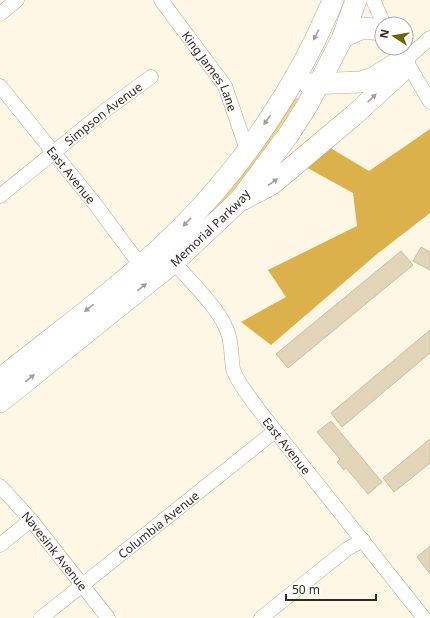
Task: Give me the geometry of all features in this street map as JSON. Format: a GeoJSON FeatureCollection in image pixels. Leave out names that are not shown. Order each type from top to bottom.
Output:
{"type":"FeatureCollection","features":[{"type":"Feature","properties":{"kind":"highway","name":"Memorial Parkway"},"geometry":{"type":"LineString","coordinates":[[0,379],[141,266],[196,212],[247,150],[289,88],[333,0]]}},
{"type":"Feature","properties":{"kind":"highway","name":"Memorial Parkway"},"geometry":{"type":"LineString","coordinates":[[0,402],[174,262],[239,201],[289,134],[320,82],[343,37],[356,0]]}},
{"type":"Feature","properties":{"kind":"highway"},"geometry":{"type":"LineString","coordinates":[[343,37],[363,28],[374,29]]}},
{"type":"Feature","properties":{"kind":"highway"},"geometry":{"type":"LineString","coordinates":[[289,88],[320,82],[361,82],[373,78],[398,56]]}},
{"type":"Feature","properties":{"kind":"highway"},"geometry":{"type":"LineString","coordinates":[[239,201],[272,184],[353,116],[399,74],[400,56]]}},
{"type":"Feature","properties":{"kind":"street"},"geometry":{"type":"LineString","coordinates":[[0,14],[17,0]]}},
{"type":"Feature","properties":{"kind":"street","name":"King James Lane"},"geometry":{"type":"LineString","coordinates":[[161,0],[225,86],[247,150]]}},
{"type":"Feature","properties":{"kind":"street"},"geometry":{"type":"LineString","coordinates":[[373,0],[380,16]]}},
{"type":"Feature","properties":{"kind":"street"},"geometry":{"type":"LineString","coordinates":[[414,47],[430,38]]}},
{"type":"Feature","properties":{"kind":"street"},"geometry":{"type":"LineString","coordinates":[[401,56],[430,102]]}},
{"type":"Feature","properties":{"kind":"street","name":"Simpson Avenue"},"geometry":{"type":"LineString","coordinates":[[0,196],[107,109],[151,77]]}},
{"type":"Feature","properties":{"kind":"street","name":"East Avenue"},"geometry":{"type":"LineString","coordinates":[[0,86],[141,266]]}},
{"type":"Feature","properties":{"kind":"street","name":"East Avenue"},"geometry":{"type":"LineString","coordinates":[[174,262],[213,309],[227,330],[236,375],[275,431],[424,618]]}},
{"type":"Feature","properties":{"kind":"street","name":"Columbia Avenue"},"geometry":{"type":"LineString","coordinates":[[41,618],[275,431]]}},
{"type":"Feature","properties":{"kind":"street","name":"Navesink Avenue"},"geometry":{"type":"LineString","coordinates":[[0,486],[31,520],[108,618]]}},
{"type":"Feature","properties":{"kind":"street"},"geometry":{"type":"LineString","coordinates":[[0,544],[31,520]]}},
{"type":"Feature","properties":{"kind":"street"},"geometry":{"type":"LineString","coordinates":[[261,618],[347,549],[363,540]]}},
{"type":"Feature","properties":{"kind":"shaded area"},"geometry":{"type":"Polygon","coordinates":[[[299,97],[262,153],[220,206],[183,242],[145,271],[290,102],[299,97]]]}},
{"type":"Feature","properties":{"kind":"shaded area"},"geometry":{"type":"Polygon","coordinates":[[[430,129],[430,213],[377,254],[271,345],[241,322],[286,297],[268,270],[357,226],[353,193],[304,166],[327,146],[369,171],[430,129]]]}},
{"type":"Feature","properties":{"kind":"building"},"geometry":{"type":"Polygon","coordinates":[[[421,247],[430,252],[430,270],[413,261],[421,247]]]}},
{"type":"Feature","properties":{"kind":"building"},"geometry":{"type":"Polygon","coordinates":[[[401,251],[413,265],[288,368],[276,354],[401,251]]]}},
{"type":"Feature","properties":{"kind":"building"},"geometry":{"type":"Polygon","coordinates":[[[430,330],[430,353],[342,427],[331,413],[430,330]]]}},
{"type":"Feature","properties":{"kind":"building"},"geometry":{"type":"Polygon","coordinates":[[[331,421],[382,482],[368,494],[346,468],[344,470],[337,462],[340,459],[317,432],[331,421]]]}},
{"type":"Feature","properties":{"kind":"building"},"geometry":{"type":"Polygon","coordinates":[[[430,439],[430,463],[394,492],[383,478],[430,439]]]}},
{"type":"Feature","properties":{"kind":"building"},"geometry":{"type":"Polygon","coordinates":[[[430,546],[430,574],[417,557],[430,546]]]}}]}
